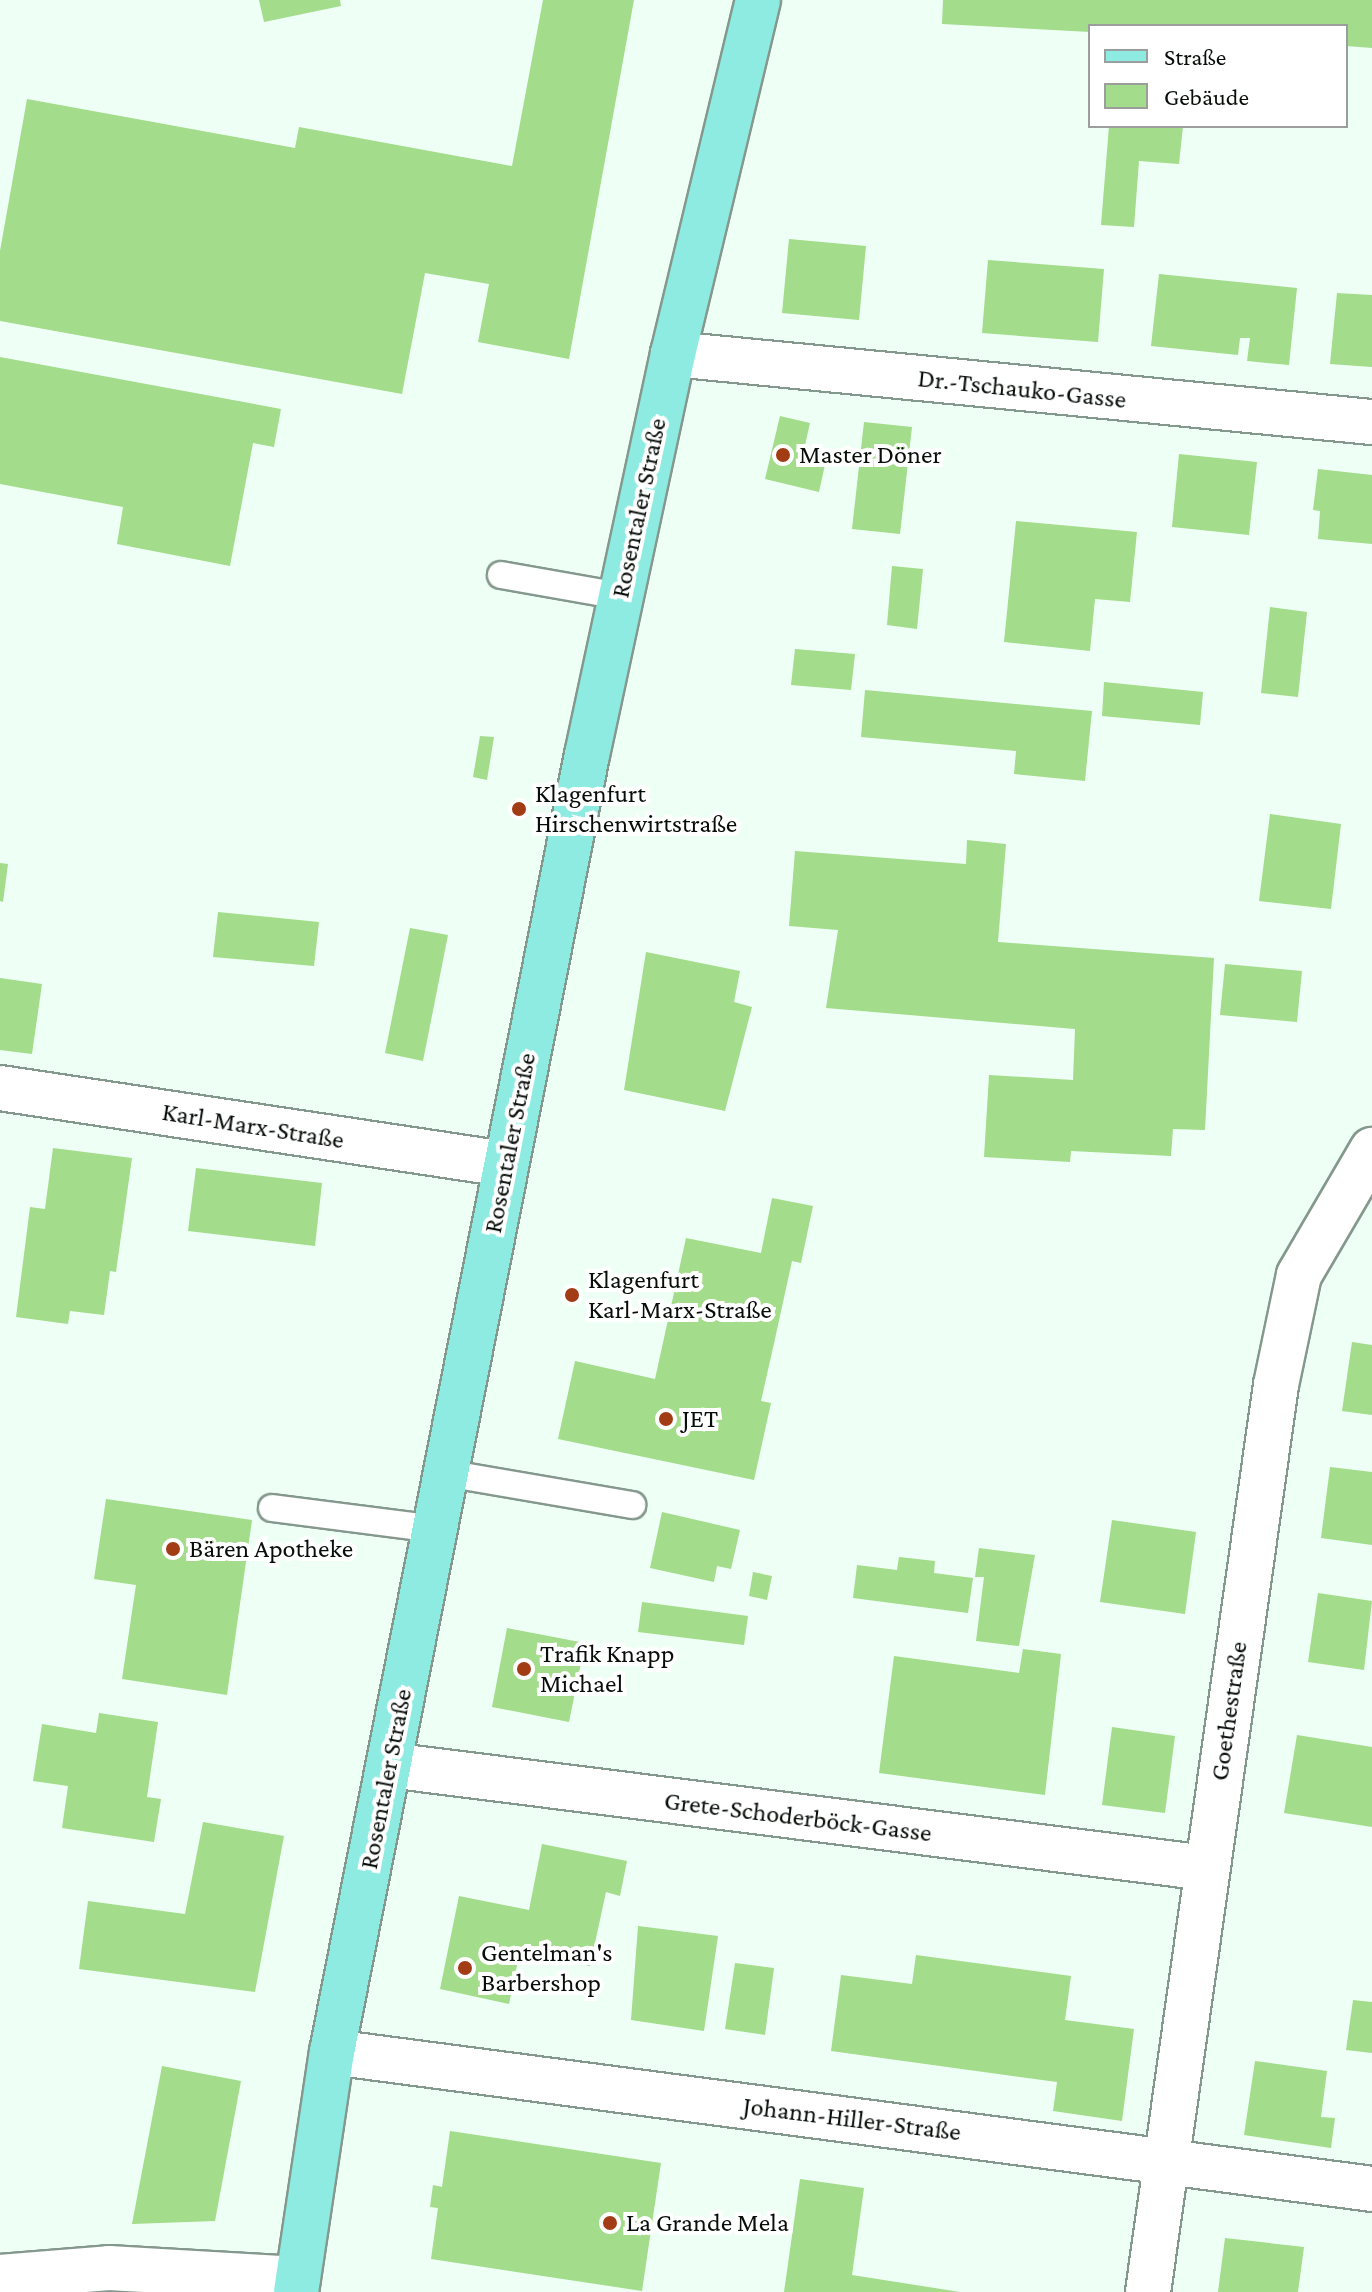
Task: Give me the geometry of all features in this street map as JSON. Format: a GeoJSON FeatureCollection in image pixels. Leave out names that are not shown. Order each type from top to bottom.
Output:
{"type":"FeatureCollection","features":[{"type":"Feature","properties":{"kind":"main road","name":"Rosentaler Straße"},"geometry":{"type":"LineString","coordinates":[[297,2286],[332,2052],[505,1164],[620,596],[673,354],[758,0]]}},
{"type":"Feature","properties":{"kind":"street","name":"Dr.-Tschauko-Gasse"},"geometry":{"type":"LineString","coordinates":[[673,354],[1372,422]]}},
{"type":"Feature","properties":{"kind":"street","name":"Karl-Marx-Straße"},"geometry":{"type":"LineString","coordinates":[[0,1088],[505,1164]]}},
{"type":"Feature","properties":{"kind":"street","name":"Goethestraße"},"geometry":{"type":"LineString","coordinates":[[1148,2292],[1276,1385],[1299,1275],[1372,1150]]}},
{"type":"Feature","properties":{"kind":"street","name":"Grete-Schoderböck-Gasse"},"geometry":{"type":"LineString","coordinates":[[389,1765],[1207,1868]]}},
{"type":"Feature","properties":{"kind":"street","name":"Johann-Hiller-Straße"},"geometry":{"type":"LineString","coordinates":[[332,2052],[1372,2189]]}},
{"type":"Feature","properties":{"kind":"street"},"geometry":{"type":"LineString","coordinates":[[0,2277],[109,2268],[297,2286]]}},
{"type":"Feature","properties":{"kind":"lane"},"geometry":{"type":"LineString","coordinates":[[501,575],[620,596]]}},
{"type":"Feature","properties":{"kind":"lane"},"geometry":{"type":"LineString","coordinates":[[445,1473],[632,1505]]}},
{"type":"Feature","properties":{"kind":"lane"},"geometry":{"type":"LineString","coordinates":[[272,1508],[435,1529]]}},
{"type":"Feature","properties":{"kind":"building"},"geometry":{"type":"Polygon","coordinates":[[[259,0],[340,0],[341,6],[264,22],[259,0]]]}},
{"type":"Feature","properties":{"kind":"building"},"geometry":{"type":"Polygon","coordinates":[[[543,0],[634,0],[569,359],[478,342],[489,284],[425,273],[402,394],[0,321],[0,251],[27,99],[295,148],[299,127],[512,166],[543,0]]]}},
{"type":"Feature","properties":{"kind":"building"},"geometry":{"type":"Polygon","coordinates":[[[943,0],[1372,0],[1372,48],[1348,46],[1348,24],[1088,24],[1088,32],[942,24],[943,0]]]}},
{"type":"Feature","properties":{"kind":"building"},"geometry":{"type":"Polygon","coordinates":[[[1109,128],[1183,128],[1179,164],[1139,161],[1134,227],[1101,225],[1109,128]]]}},
{"type":"Feature","properties":{"kind":"building"},"geometry":{"type":"Polygon","coordinates":[[[789,239],[866,246],[859,320],[782,313],[789,239]]]}},
{"type":"Feature","properties":{"kind":"building"},"geometry":{"type":"Polygon","coordinates":[[[988,260],[1104,269],[1098,342],[982,333],[988,260]]]}},
{"type":"Feature","properties":{"kind":"building"},"geometry":{"type":"Polygon","coordinates":[[[1159,274],[1297,288],[1289,365],[1247,361],[1250,338],[1240,338],[1238,355],[1151,346],[1159,274]]]}},
{"type":"Feature","properties":{"kind":"building"},"geometry":{"type":"Polygon","coordinates":[[[1337,293],[1372,295],[1372,367],[1330,364],[1337,293]]]}},
{"type":"Feature","properties":{"kind":"building"},"geometry":{"type":"Polygon","coordinates":[[[0,357],[281,409],[274,447],[253,443],[230,566],[117,544],[123,507],[0,484],[0,357]]]}},
{"type":"Feature","properties":{"kind":"building"},"geometry":{"type":"Polygon","coordinates":[[[780,416],[810,423],[803,454],[826,460],[819,492],[765,479],[780,416]]]}},
{"type":"Feature","properties":{"kind":"building"},"geometry":{"type":"Polygon","coordinates":[[[864,422],[912,427],[900,534],[852,529],[864,422]]]}},
{"type":"Feature","properties":{"kind":"building"},"geometry":{"type":"Polygon","coordinates":[[[1179,454],[1257,462],[1249,535],[1172,527],[1179,454]]]}},
{"type":"Feature","properties":{"kind":"building"},"geometry":{"type":"Polygon","coordinates":[[[1318,469],[1372,475],[1372,544],[1318,539],[1320,511],[1313,510],[1318,469]]]}},
{"type":"Feature","properties":{"kind":"building"},"geometry":{"type":"Polygon","coordinates":[[[1016,521],[1137,532],[1130,602],[1095,599],[1090,651],[1004,642],[1016,521]]]}},
{"type":"Feature","properties":{"kind":"building"},"geometry":{"type":"Polygon","coordinates":[[[892,566],[923,569],[917,629],[887,625],[892,566]]]}},
{"type":"Feature","properties":{"kind":"building"},"geometry":{"type":"Polygon","coordinates":[[[1270,607],[1307,612],[1298,697],[1261,693],[1270,607]]]}},
{"type":"Feature","properties":{"kind":"building"},"geometry":{"type":"Polygon","coordinates":[[[795,649],[855,654],[851,690],[791,685],[795,649]]]}},
{"type":"Feature","properties":{"kind":"building"},"geometry":{"type":"Polygon","coordinates":[[[1104,682],[1203,692],[1200,725],[1102,716],[1104,682]]]}},
{"type":"Feature","properties":{"kind":"building"},"geometry":{"type":"Polygon","coordinates":[[[865,690],[1092,711],[1085,781],[1014,774],[1016,751],[861,737],[865,690]]]}},
{"type":"Feature","properties":{"kind":"building"},"geometry":{"type":"Polygon","coordinates":[[[480,736],[494,737],[487,780],[473,777],[480,736]]]}},
{"type":"Feature","properties":{"kind":"building"},"geometry":{"type":"Polygon","coordinates":[[[1270,814],[1341,824],[1331,909],[1259,901],[1270,814]]]}},
{"type":"Feature","properties":{"kind":"building"},"geometry":{"type":"Polygon","coordinates":[[[967,840],[1006,844],[998,942],[1214,958],[1205,1130],[1173,1129],[1171,1156],[1071,1151],[1070,1162],[984,1157],[989,1075],[1073,1080],[1075,1029],[826,1008],[838,930],[789,926],[795,851],[966,864],[967,840]]]}},
{"type":"Feature","properties":{"kind":"building"},"geometry":{"type":"Polygon","coordinates":[[[0,863],[8,864],[3,902],[0,901],[0,863]]]}},
{"type":"Feature","properties":{"kind":"building"},"geometry":{"type":"Polygon","coordinates":[[[218,912],[319,922],[314,966],[213,957],[218,912]]]}},
{"type":"Feature","properties":{"kind":"building"},"geometry":{"type":"Polygon","coordinates":[[[410,928],[448,935],[423,1061],[385,1053],[410,928]]]}},
{"type":"Feature","properties":{"kind":"building"},"geometry":{"type":"Polygon","coordinates":[[[646,952],[740,971],[734,1002],[752,1007],[725,1111],[624,1090],[646,952]]]}},
{"type":"Feature","properties":{"kind":"building"},"geometry":{"type":"Polygon","coordinates":[[[1225,964],[1302,971],[1297,1022],[1220,1015],[1225,964]]]}},
{"type":"Feature","properties":{"kind":"building"},"geometry":{"type":"Polygon","coordinates":[[[0,978],[42,984],[32,1054],[0,1050],[0,978]]]}},
{"type":"Feature","properties":{"kind":"building"},"geometry":{"type":"Polygon","coordinates":[[[53,1148],[132,1158],[116,1272],[110,1271],[104,1315],[70,1311],[68,1324],[16,1317],[30,1207],[45,1209],[53,1148]]]}},
{"type":"Feature","properties":{"kind":"building"},"geometry":{"type":"Polygon","coordinates":[[[196,1168],[322,1183],[315,1246],[188,1231],[196,1168]]]}},
{"type":"Feature","properties":{"kind":"building"},"geometry":{"type":"Polygon","coordinates":[[[772,1198],[813,1206],[801,1263],[792,1261],[761,1401],[771,1403],[754,1480],[558,1439],[575,1361],[655,1379],[686,1238],[761,1253],[772,1198]]]}},
{"type":"Feature","properties":{"kind":"building"},"geometry":{"type":"Polygon","coordinates":[[[1352,1342],[1372,1345],[1372,1415],[1342,1411],[1352,1342]]]}},
{"type":"Feature","properties":{"kind":"building"},"geometry":{"type":"Polygon","coordinates":[[[1330,1467],[1372,1472],[1372,1545],[1321,1538],[1330,1467]]]}},
{"type":"Feature","properties":{"kind":"building","name":"Bären Apotheke"},"geometry":{"type":"Polygon","coordinates":[[[106,1499],[252,1520],[227,1695],[122,1679],[136,1585],[94,1579],[106,1499]]]}},
{"type":"Feature","properties":{"kind":"building"},"geometry":{"type":"Polygon","coordinates":[[[662,1512],[740,1530],[731,1569],[717,1566],[714,1582],[650,1568],[662,1512]]]}},
{"type":"Feature","properties":{"kind":"building"},"geometry":{"type":"Polygon","coordinates":[[[1112,1520],[1196,1532],[1185,1614],[1100,1602],[1112,1520]]]}},
{"type":"Feature","properties":{"kind":"building"},"geometry":{"type":"Polygon","coordinates":[[[979,1548],[1035,1555],[1019,1646],[976,1641],[984,1577],[975,1577],[979,1548]]]}},
{"type":"Feature","properties":{"kind":"building"},"geometry":{"type":"Polygon","coordinates":[[[899,1557],[935,1561],[934,1573],[973,1578],[968,1613],[853,1598],[857,1565],[897,1570],[899,1557]]]}},
{"type":"Feature","properties":{"kind":"building"},"geometry":{"type":"Polygon","coordinates":[[[753,1572],[772,1576],[767,1600],[749,1596],[753,1572]]]}},
{"type":"Feature","properties":{"kind":"building"},"geometry":{"type":"Polygon","coordinates":[[[1318,1593],[1372,1601],[1364,1670],[1308,1662],[1318,1593]]]}},
{"type":"Feature","properties":{"kind":"building"},"geometry":{"type":"Polygon","coordinates":[[[642,1602],[748,1616],[744,1645],[638,1632],[642,1602]]]}},
{"type":"Feature","properties":{"kind":"building"},"geometry":{"type":"Polygon","coordinates":[[[507,1628],[585,1643],[569,1722],[492,1707],[507,1628]]]}},
{"type":"Feature","properties":{"kind":"building"},"geometry":{"type":"Polygon","coordinates":[[[1023,1649],[1061,1654],[1045,1795],[879,1773],[894,1656],[1019,1673],[1023,1649]]]}},
{"type":"Feature","properties":{"kind":"building"},"geometry":{"type":"Polygon","coordinates":[[[99,1713],[158,1722],[147,1797],[161,1799],[154,1842],[62,1828],[68,1786],[33,1781],[42,1724],[96,1733],[99,1713]]]}},
{"type":"Feature","properties":{"kind":"building"},"geometry":{"type":"Polygon","coordinates":[[[1112,1727],[1175,1736],[1165,1813],[1102,1805],[1112,1727]]]}},
{"type":"Feature","properties":{"kind":"building"},"geometry":{"type":"Polygon","coordinates":[[[1297,1735],[1372,1747],[1372,1827],[1284,1813],[1297,1735]]]}},
{"type":"Feature","properties":{"kind":"building"},"geometry":{"type":"Polygon","coordinates":[[[203,1822],[284,1836],[255,1992],[79,1969],[88,1901],[185,1914],[203,1822]]]}},
{"type":"Feature","properties":{"kind":"building"},"geometry":{"type":"Polygon","coordinates":[[[542,1844],[627,1861],[620,1896],[606,1892],[590,1966],[520,1951],[509,2004],[440,1989],[459,1896],[529,1910],[542,1844]]]}},
{"type":"Feature","properties":{"kind":"building"},"geometry":{"type":"Polygon","coordinates":[[[638,1926],[718,1936],[704,2031],[631,2020],[638,1926]]]}},
{"type":"Feature","properties":{"kind":"building"},"geometry":{"type":"Polygon","coordinates":[[[916,1955],[1071,1976],[1065,2020],[1134,2029],[1122,2121],[1053,2111],[1057,2082],[831,2051],[841,1975],[912,1984],[916,1955]]]}},
{"type":"Feature","properties":{"kind":"building"},"geometry":{"type":"Polygon","coordinates":[[[735,1963],[774,1968],[765,2035],[725,2029],[735,1963]]]}},
{"type":"Feature","properties":{"kind":"building"},"geometry":{"type":"Polygon","coordinates":[[[1353,2000],[1372,2002],[1372,2053],[1346,2050],[1353,2000]]]}},
{"type":"Feature","properties":{"kind":"building"},"geometry":{"type":"Polygon","coordinates":[[[1255,2061],[1327,2071],[1321,2117],[1335,2118],[1331,2148],[1244,2135],[1255,2061]]]}},
{"type":"Feature","properties":{"kind":"building"},"geometry":{"type":"Polygon","coordinates":[[[162,2066],[241,2081],[215,2221],[132,2224],[162,2066]]]}},
{"type":"Feature","properties":{"kind":"building"},"geometry":{"type":"Polygon","coordinates":[[[450,2131],[661,2163],[642,2291],[431,2259],[438,2208],[430,2207],[433,2185],[442,2187],[450,2131]]]}},
{"type":"Feature","properties":{"kind":"building"},"geometry":{"type":"Polygon","coordinates":[[[800,2179],[864,2188],[852,2275],[960,2292],[784,2292],[800,2179]]]}},
{"type":"Feature","properties":{"kind":"building"},"geometry":{"type":"Polygon","coordinates":[[[1225,2238],[1304,2247],[1298,2292],[1218,2292],[1225,2238]]]}},
{"type":"Feature","properties":{"kind":"place","name":"Master Döner"},"geometry":{"type":"Point","coordinates":[783,455]}},
{"type":"Feature","properties":{"kind":"place","name":"Klagenfurt Hirschenwirtstraße"},"geometry":{"type":"Point","coordinates":[519,809]}},
{"type":"Feature","properties":{"kind":"place","name":"Klagenfurt Karl-Marx-Straße"},"geometry":{"type":"Point","coordinates":[572,1295]}},
{"type":"Feature","properties":{"kind":"place","name":"JET"},"geometry":{"type":"Point","coordinates":[666,1419]}},
{"type":"Feature","properties":{"kind":"place","name":"Bären Apotheke"},"geometry":{"type":"Point","coordinates":[173,1549]}},
{"type":"Feature","properties":{"kind":"place","name":"Trafik Knapp Michael"},"geometry":{"type":"Point","coordinates":[524,1669]}},
{"type":"Feature","properties":{"kind":"place","name":"Gentelman's Barbershop"},"geometry":{"type":"Point","coordinates":[465,1968]}},
{"type":"Feature","properties":{"kind":"place","name":"La Grande Mela"},"geometry":{"type":"Point","coordinates":[610,2223]}}]}
